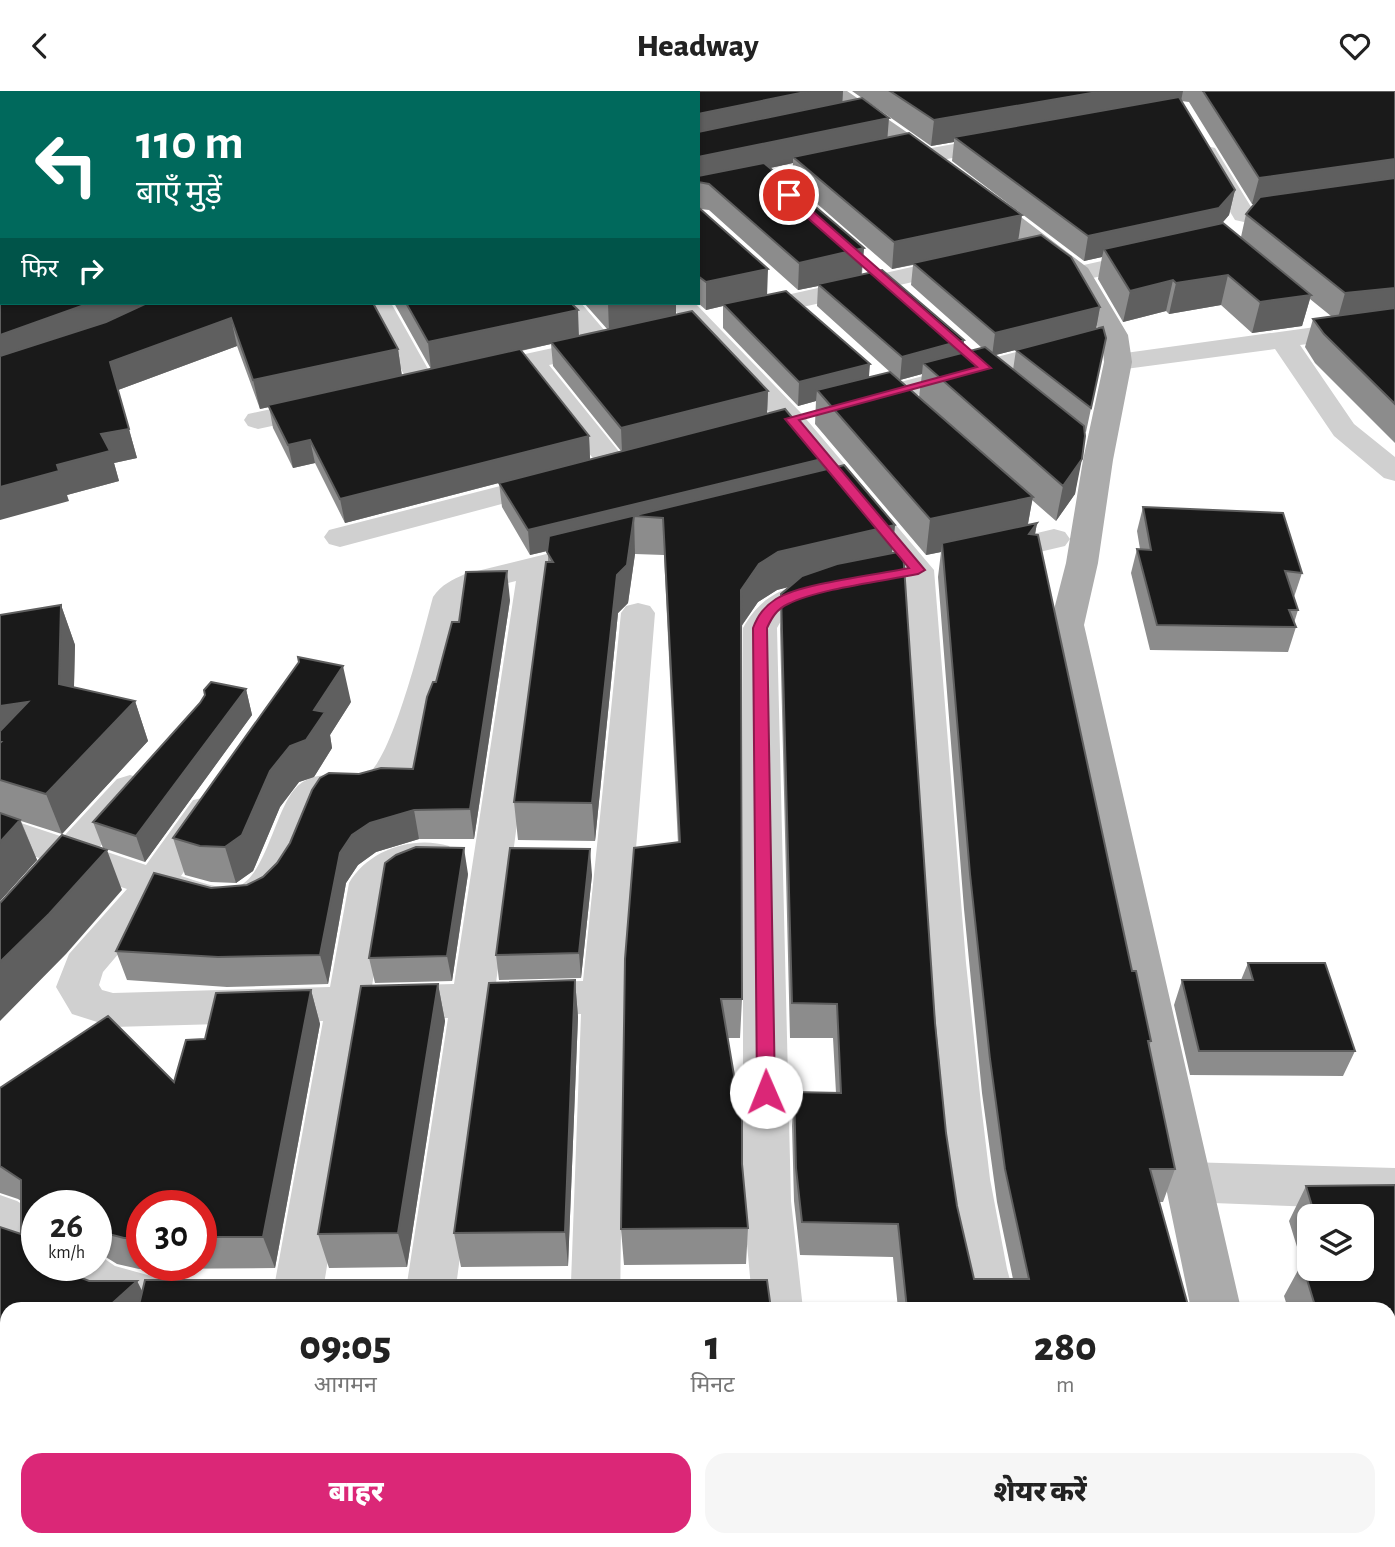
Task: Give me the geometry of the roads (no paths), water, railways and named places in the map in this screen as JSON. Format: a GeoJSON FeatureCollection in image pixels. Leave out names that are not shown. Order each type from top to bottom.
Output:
{"type":"FeatureCollection","features":[{"type":"Feature","properties":{"kind":"main road"},"geometry":{"type":"LineString","coordinates":[[833,91],[919,151],[1016,252],[1079,274],[1117,348],[1098,460],[1057,541],[1067,625],[1214,1302]]}},
{"type":"Feature","properties":{"kind":"street"},"geometry":{"type":"LineString","coordinates":[[839,119],[864,113]]}},
{"type":"Feature","properties":{"kind":"street"},"geometry":{"type":"LineString","coordinates":[[1195,133],[1237,224],[1272,211]]}},
{"type":"Feature","properties":{"kind":"street"},"geometry":{"type":"LineString","coordinates":[[887,153],[1020,139]]}},
{"type":"Feature","properties":{"kind":"street"},"geometry":{"type":"LineString","coordinates":[[700,193],[779,187],[861,158]]}},
{"type":"Feature","properties":{"kind":"street"},"geometry":{"type":"LineString","coordinates":[[686,318],[803,311],[886,281],[1016,252]]}},
{"type":"Feature","properties":{"kind":"street"},"geometry":{"type":"LineString","coordinates":[[1079,274],[1170,254]]}},
{"type":"Feature","properties":{"kind":"street"},"geometry":{"type":"LineString","coordinates":[[765,276],[803,311]]}},
{"type":"Feature","properties":{"kind":"street"},"geometry":{"type":"LineString","coordinates":[[379,305],[411,388],[615,342],[569,305]]}},
{"type":"Feature","properties":{"kind":"street"},"geometry":{"type":"LineString","coordinates":[[1308,314],[1329,332]]}},
{"type":"Feature","properties":{"kind":"street"},"geometry":{"type":"LineString","coordinates":[[686,318],[800,416],[850,488],[914,571],[958,1104],[966,1179],[982,1269],[991,1302]]}},
{"type":"Feature","properties":{"kind":"street"},"geometry":{"type":"LineString","coordinates":[[800,416],[985,368],[1117,348],[1281,338],[1395,324]]}},
{"type":"Feature","properties":{"kind":"street"},"geometry":{"type":"LineString","coordinates":[[1281,338],[1344,430],[1395,473]]}},
{"type":"Feature","properties":{"kind":"street"},"geometry":{"type":"LineString","coordinates":[[340,537],[603,468],[531,361]]}},
{"type":"Feature","properties":{"kind":"street"},"geometry":{"type":"LineString","coordinates":[[258,420],[347,401]]}},
{"type":"Feature","properties":{"kind":"street"},"geometry":{"type":"LineString","coordinates":[[1078,443],[1098,460]]}},
{"type":"Feature","properties":{"kind":"street"},"geometry":{"type":"LineString","coordinates":[[811,498],[850,488]]}},
{"type":"Feature","properties":{"kind":"street"},"geometry":{"type":"LineString","coordinates":[[762,1296],[767,1201],[760,628],[766,614],[782,601],[804,594],[1057,541]]}},
{"type":"Feature","properties":{"kind":"street"},"geometry":{"type":"LineString","coordinates":[[0,830],[219,902],[236,902],[257,895],[270,882],[312,794],[328,787],[371,789],[387,781],[396,771],[428,681],[450,597],[460,588],[477,581],[627,543]]}},
{"type":"Feature","properties":{"kind":"street"},"geometry":{"type":"LineString","coordinates":[[535,566],[554,857],[603,997],[595,1296]]}},
{"type":"Feature","properties":{"kind":"street"},"geometry":{"type":"LineString","coordinates":[[429,1298],[472,1000],[554,857],[638,613]]}},
{"type":"Feature","properties":{"kind":"street"},"geometry":{"type":"LineString","coordinates":[[0,932],[155,760]]}},
{"type":"Feature","properties":{"kind":"street"},"geometry":{"type":"LineString","coordinates":[[225,785],[155,883],[84,965],[77,987],[87,1002],[113,1010],[603,997]]}},
{"type":"Feature","properties":{"kind":"street"},"geometry":{"type":"LineString","coordinates":[[296,1298],[369,883],[379,870],[420,856],[554,857]]}},
{"type":"Feature","properties":{"kind":"street"},"geometry":{"type":"LineString","coordinates":[[1187,1182],[1395,1189]]}},
{"type":"Feature","properties":{"kind":"street"},"geometry":{"type":"LineString","coordinates":[[0,1216],[21,1230]]}},
{"type":"Feature","properties":{"kind":"street"},"geometry":{"type":"LineString","coordinates":[[97,1281],[104,1286],[139,1295],[189,1297]]}}]}
